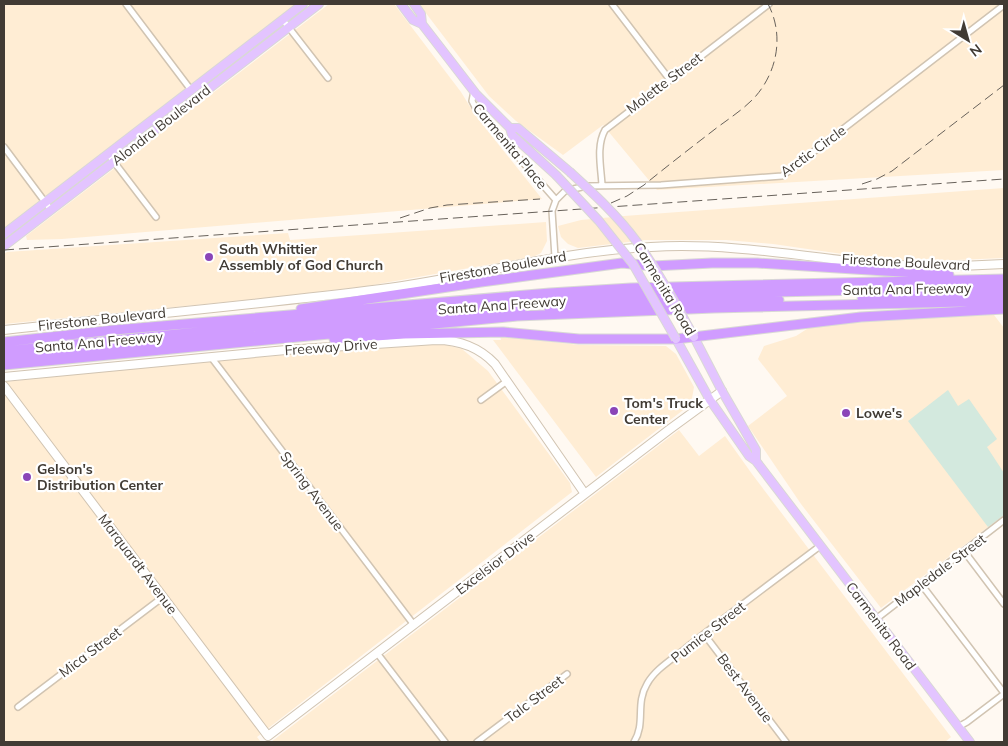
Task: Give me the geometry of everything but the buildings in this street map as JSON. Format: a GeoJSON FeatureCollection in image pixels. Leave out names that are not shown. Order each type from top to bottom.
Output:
{"type":"FeatureCollection","features":[{"type":"Feature","properties":{"kind":"highway"},"geometry":{"type":"LineString","coordinates":[[256,318],[323,305],[622,263],[653,266],[757,263],[940,275],[1004,277]]}},
{"type":"Feature","properties":{"kind":"highway","name":"Santa Ana Freeway"},"geometry":{"type":"LineString","coordinates":[[4,342],[114,330],[486,298],[631,288],[1004,277]]}},
{"type":"Feature","properties":{"kind":"highway"},"geometry":{"type":"LineString","coordinates":[[4,351],[485,304],[560,299],[734,292],[1004,287]]}},
{"type":"Feature","properties":{"kind":"highway"},"geometry":{"type":"LineString","coordinates":[[4,357],[236,334],[506,311],[684,302],[1004,295]]}},
{"type":"Feature","properties":{"kind":"highway","name":"Santa Ana Freeway"},"geometry":{"type":"LineString","coordinates":[[4,364],[517,316],[705,308],[1004,301]]}},
{"type":"Feature","properties":{"kind":"highway"},"geometry":{"type":"LineString","coordinates":[[239,342],[319,340],[466,332],[504,332],[579,339],[676,339],[861,316],[1004,309]]}},
{"type":"Feature","properties":{"kind":"main road","name":"Alondra Boulevard"},"geometry":{"type":"LineString","coordinates":[[4,234],[303,4]]}},
{"type":"Feature","properties":{"kind":"main road","name":"Alondra Boulevard"},"geometry":{"type":"LineString","coordinates":[[4,246],[319,4]]}},
{"type":"Feature","properties":{"kind":"main road","name":"Carmenita Road"},"geometry":{"type":"LineString","coordinates":[[401,4],[413,20],[422,24],[474,91],[510,128],[512,136],[556,175],[600,221],[633,264],[710,400],[749,456],[756,461],[970,742]]}},
{"type":"Feature","properties":{"kind":"main road","name":"Carmenita Road"},"geometry":{"type":"LineString","coordinates":[[414,4],[421,14],[422,24]]}},
{"type":"Feature","properties":{"kind":"main road"},"geometry":{"type":"LineString","coordinates":[[215,71],[221,79]]}},
{"type":"Feature","properties":{"kind":"main road","name":"Carmenita Road"},"geometry":{"type":"LineString","coordinates":[[510,128],[518,128],[570,172],[616,217],[636,242],[653,266],[694,337],[756,450],[756,461]]}},
{"type":"Feature","properties":{"kind":"street"},"geometry":{"type":"LineString","coordinates":[[126,4],[191,90]]}},
{"type":"Feature","properties":{"kind":"street"},"geometry":{"type":"LineString","coordinates":[[612,4],[670,80]]}},
{"type":"Feature","properties":{"kind":"street","name":"Molette Street"},"geometry":{"type":"LineString","coordinates":[[602,185],[600,137],[611,123],[769,4]]}},
{"type":"Feature","properties":{"kind":"street","name":"Arctic Circle"},"geometry":{"type":"LineString","coordinates":[[556,200],[565,191],[586,186],[661,185],[782,176],[1004,5]]}},
{"type":"Feature","properties":{"kind":"street"},"geometry":{"type":"LineString","coordinates":[[283,20],[328,78]]}},
{"type":"Feature","properties":{"kind":"street","name":"Carmenita Place"},"geometry":{"type":"LineString","coordinates":[[474,91],[472,101],[476,109],[556,200],[552,211],[555,257]]}},
{"type":"Feature","properties":{"kind":"street"},"geometry":{"type":"LineString","coordinates":[[4,147],[51,210]]}},
{"type":"Feature","properties":{"kind":"street"},"geometry":{"type":"LineString","coordinates":[[108,154],[156,217]]}},
{"type":"Feature","properties":{"kind":"street","name":"Firestone Boulevard"},"geometry":{"type":"LineString","coordinates":[[4,330],[382,289],[555,257],[621,248],[698,246],[767,250],[887,264],[953,266],[1004,264]]}},
{"type":"Feature","properties":{"kind":"street","name":"Freeway Drive"},"geometry":{"type":"LineString","coordinates":[[4,377],[286,350],[447,340],[462,343],[482,353],[495,364],[585,494]]}},
{"type":"Feature","properties":{"kind":"street","name":"Spring Avenue"},"geometry":{"type":"LineString","coordinates":[[211,357],[414,624]]}},
{"type":"Feature","properties":{"kind":"street"},"geometry":{"type":"LineString","coordinates":[[481,400],[506,381]]}},
{"type":"Feature","properties":{"kind":"street","name":"Marquardt Avenue"},"geometry":{"type":"LineString","coordinates":[[4,386],[271,739]]}},
{"type":"Feature","properties":{"kind":"street","name":"Excelsior Drive"},"geometry":{"type":"LineString","coordinates":[[271,739],[414,624],[722,391]]}},
{"type":"Feature","properties":{"kind":"street","name":"Mapledale Street"},"geometry":{"type":"LineString","coordinates":[[876,619],[1004,520]]}},
{"type":"Feature","properties":{"kind":"street","name":"Pumice Street"},"geometry":{"type":"LineString","coordinates":[[634,742],[639,734],[641,723],[640,704],[647,683],[658,671],[820,546]]}},
{"type":"Feature","properties":{"kind":"street"},"geometry":{"type":"LineString","coordinates":[[964,551],[1004,604]]}},
{"type":"Feature","properties":{"kind":"street"},"geometry":{"type":"LineString","coordinates":[[921,584],[1004,693],[958,727]]}},
{"type":"Feature","properties":{"kind":"street","name":"Mica Street"},"geometry":{"type":"LineString","coordinates":[[18,707],[163,597]]}},
{"type":"Feature","properties":{"kind":"street","name":"Best Avenue"},"geometry":{"type":"LineString","coordinates":[[704,634],[786,742]]}},
{"type":"Feature","properties":{"kind":"street"},"geometry":{"type":"LineString","coordinates":[[377,653],[445,742]]}},
{"type":"Feature","properties":{"kind":"street","name":"Talc Street"},"geometry":{"type":"LineString","coordinates":[[477,742],[567,674]]}},
{"type":"Feature","properties":{"kind":"shaded area"},"geometry":{"type":"Polygon","coordinates":[[[4,4],[297,4],[4,230],[4,4]]]}},
{"type":"Feature","properties":{"kind":"shaded area"},"geometry":{"type":"Polygon","coordinates":[[[329,4],[394,4],[461,92],[475,115],[542,199],[62,239],[27,240],[26,236],[329,4]]]}},
{"type":"Feature","properties":{"kind":"shaded area"},"geometry":{"type":"Polygon","coordinates":[[[419,4],[1004,4],[1004,170],[657,190],[603,125],[563,155],[516,121],[489,96],[419,4]]]}},
{"type":"Feature","properties":{"kind":"shaded area"},"geometry":{"type":"Polygon","coordinates":[[[1004,188],[1004,258],[932,261],[896,260],[773,244],[726,240],[645,240],[578,248],[568,244],[561,237],[558,226],[581,220],[624,216],[1004,188]]]}},
{"type":"Feature","properties":{"kind":"shaded area"},"geometry":{"type":"Polygon","coordinates":[[[546,222],[547,241],[541,253],[509,261],[367,286],[4,324],[4,254],[7,252],[288,233],[290,240],[546,222]]]}},
{"type":"Feature","properties":{"kind":"shaded area"},"geometry":{"type":"Polygon","coordinates":[[[994,315],[1004,328],[1004,515],[881,608],[801,504],[748,426],[787,396],[758,359],[764,346],[796,336],[810,327],[907,318],[994,315]]]}},
{"type":"Feature","properties":{"kind":"shaded area","name":"Tom's Truck Center"},"geometry":{"type":"Polygon","coordinates":[[[500,336],[580,345],[666,346],[676,354],[694,387],[691,404],[596,477],[493,340],[501,340],[500,336]]]}},
{"type":"Feature","properties":{"kind":"shaded area"},"geometry":{"type":"Polygon","coordinates":[[[442,344],[462,349],[488,371],[570,483],[572,492],[257,737],[261,742],[4,742],[4,382],[232,359],[442,344]]]}},
{"type":"Feature","properties":{"kind":"shaded area"},"geometry":{"type":"Polygon","coordinates":[[[679,430],[699,456],[725,436],[951,737],[945,742],[271,742],[679,430]]]}},
{"type":"Feature","properties":{"kind":"green space"},"geometry":{"type":"Polygon","coordinates":[[[948,390],[958,406],[969,399],[997,439],[987,447],[1004,473],[1004,515],[988,527],[908,421],[948,390]]]}},
{"type":"Feature","properties":{"kind":"railway"},"geometry":{"type":"LineString","coordinates":[[611,203],[627,196],[644,185],[750,102],[763,87],[773,64],[777,40],[776,28],[768,4]]}},
{"type":"Feature","properties":{"kind":"railway"},"geometry":{"type":"LineString","coordinates":[[862,184],[892,171],[1004,85]]}},
{"type":"Feature","properties":{"kind":"railway"},"geometry":{"type":"LineString","coordinates":[[4,250],[1004,179]]}},
{"type":"Feature","properties":{"kind":"railway"},"geometry":{"type":"LineString","coordinates":[[400,218],[430,208],[447,205],[540,199]]}},
{"type":"Feature","properties":{"kind":"place","name":"South Whittier Assembly of God Church"},"geometry":{"type":"Point","coordinates":[209,257]}},
{"type":"Feature","properties":{"kind":"place","name":"Tom's Truck Center"},"geometry":{"type":"Point","coordinates":[614,411]}},
{"type":"Feature","properties":{"kind":"place","name":"Lowe's"},"geometry":{"type":"Point","coordinates":[846,413]}},
{"type":"Feature","properties":{"kind":"place","name":"Gelson's Distribution Center"},"geometry":{"type":"Point","coordinates":[27,477]}}]}
